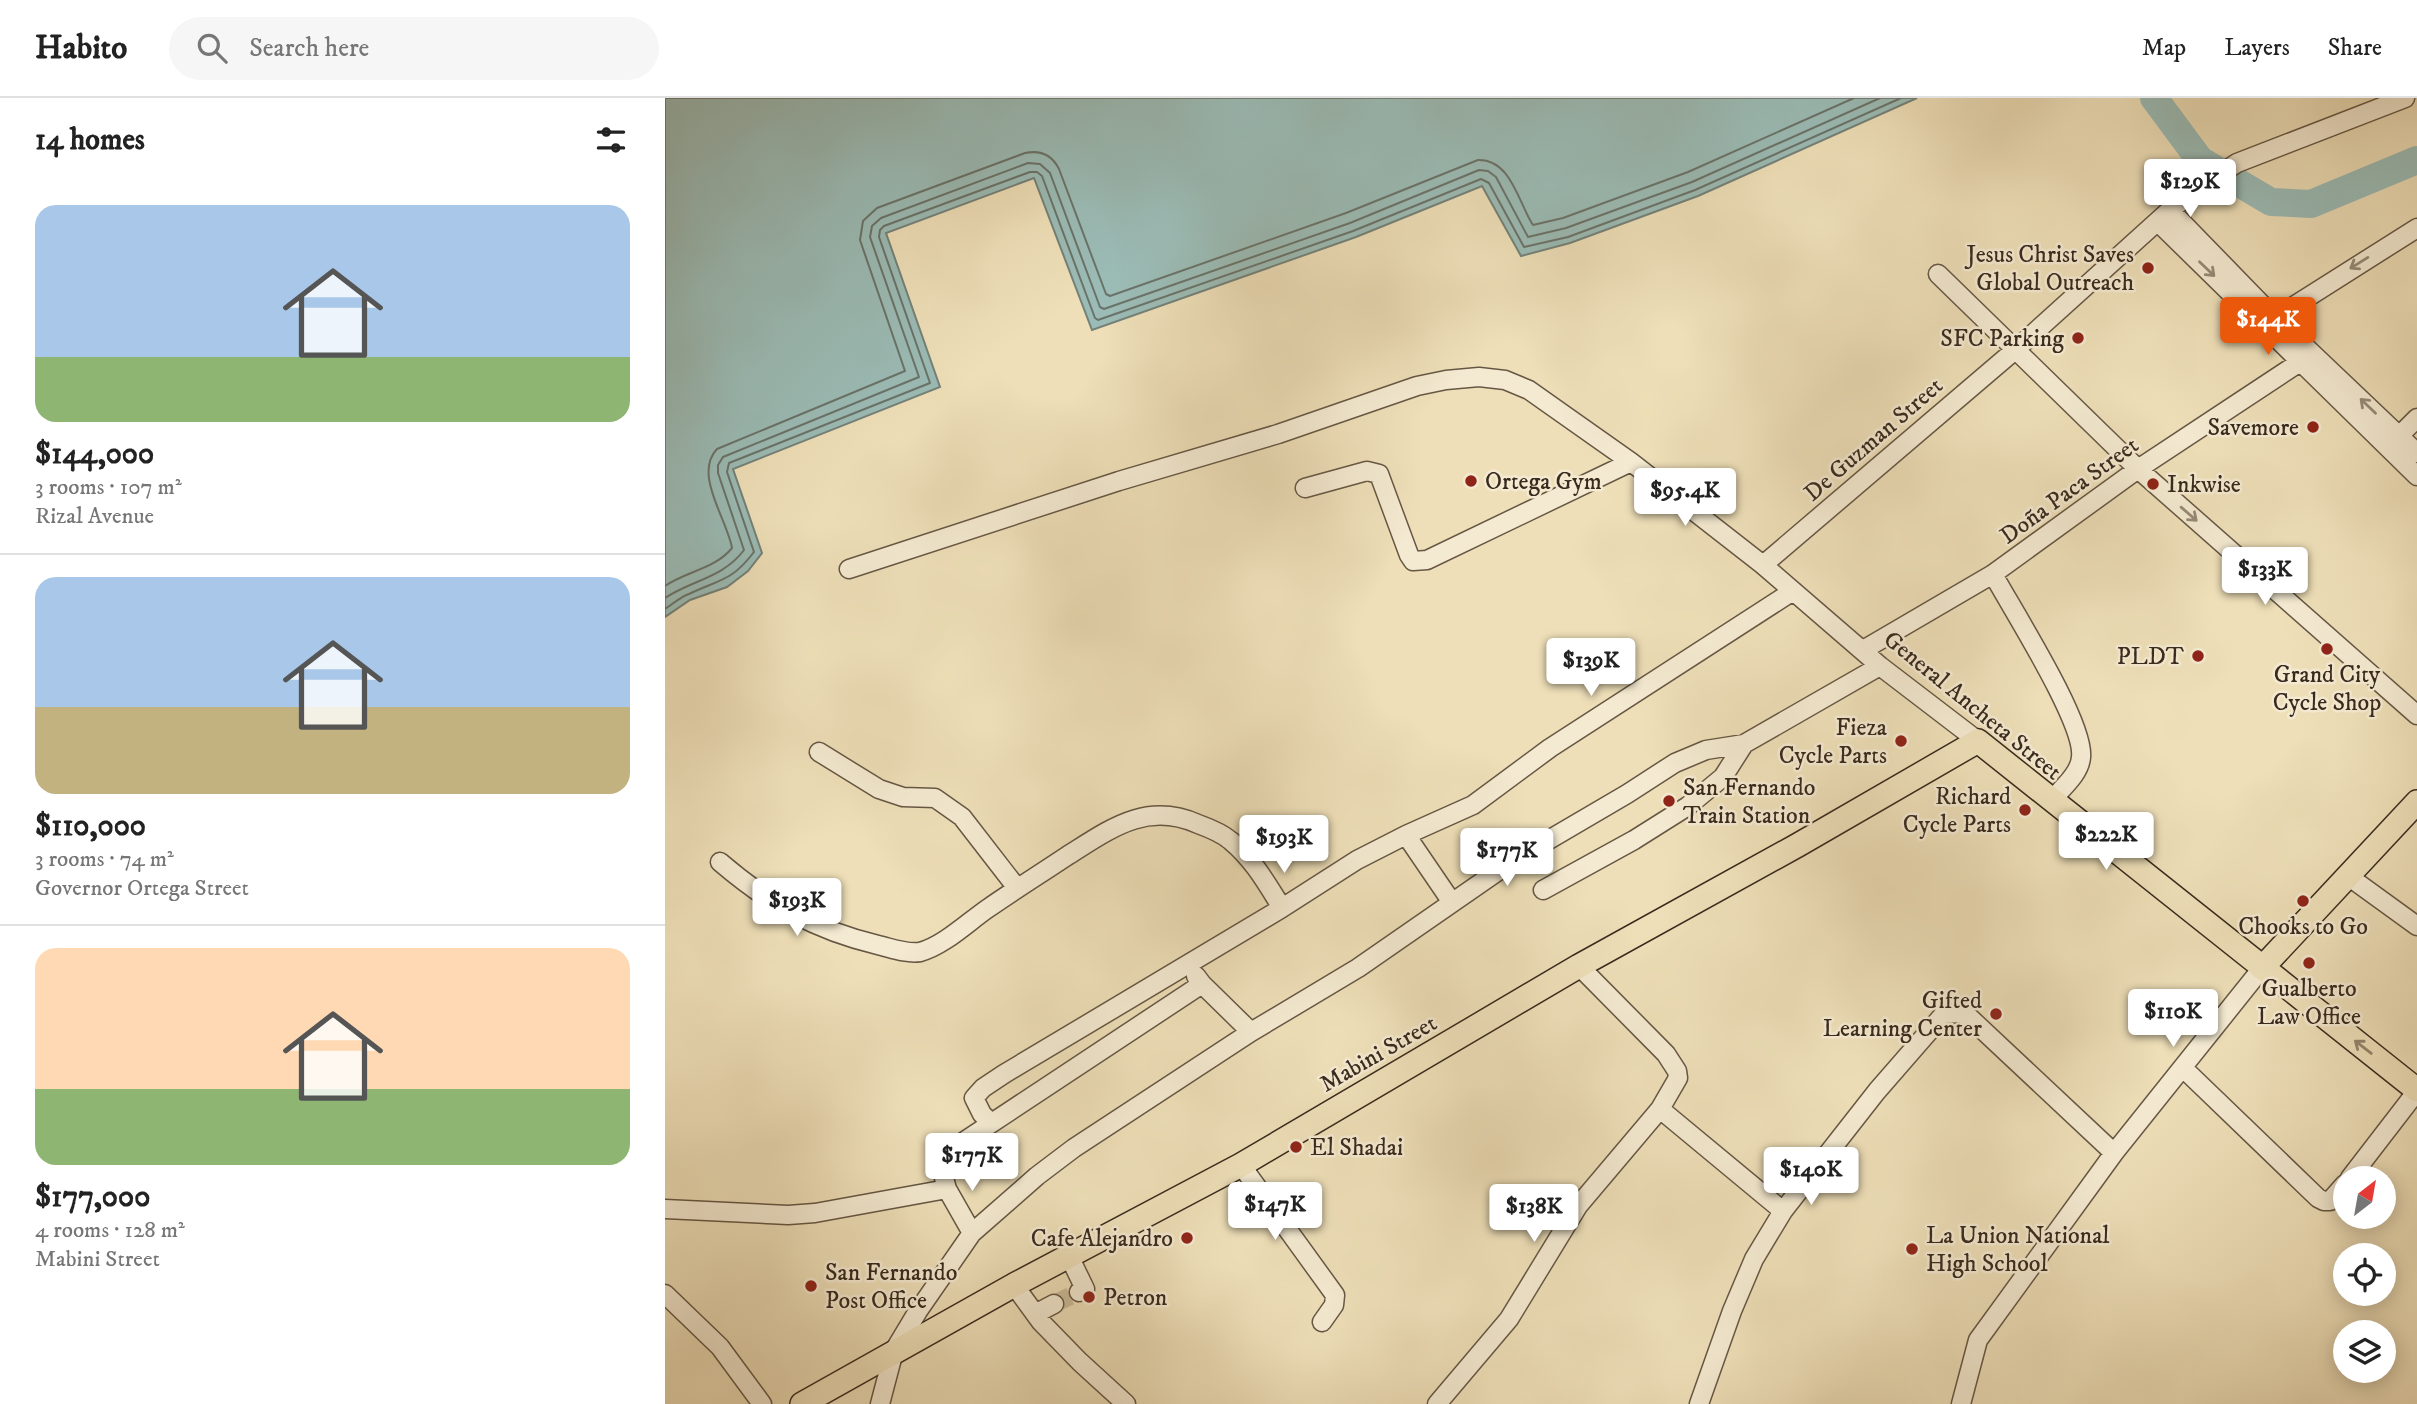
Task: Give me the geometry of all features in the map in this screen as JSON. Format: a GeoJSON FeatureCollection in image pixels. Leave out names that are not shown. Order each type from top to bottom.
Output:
{"type":"FeatureCollection","features":[{"type":"Feature","properties":{"kind":"main road","name":"General Ancheta Street"},"geometry":{"type":"LineString","coordinates":[[1977,741],[2417,1091]]}},
{"type":"Feature","properties":{"kind":"main road","name":"Mabini Street"},"geometry":{"type":"LineString","coordinates":[[802,1404],[1014,1285],[1241,1164],[1579,966],[1798,845],[1977,741]]}},
{"type":"Feature","properties":{"kind":"main road"},"geometry":{"type":"LineString","coordinates":[[2262,968],[2417,802]]}},
{"type":"Feature","properties":{"kind":"street","name":"De Guzman Street"},"geometry":{"type":"LineString","coordinates":[[1763,565],[2015,350],[2164,216],[2199,188],[2237,163],[2405,98]]}},
{"type":"Feature","properties":{"kind":"street"},"geometry":{"type":"LineString","coordinates":[[2164,216],[2417,453]]}},
{"type":"Feature","properties":{"kind":"street"},"geometry":{"type":"LineString","coordinates":[[2164,216],[2299,362],[2417,476]]}},
{"type":"Feature","properties":{"kind":"street"},"geometry":{"type":"LineString","coordinates":[[2275,318],[2417,228]]}},
{"type":"Feature","properties":{"kind":"street"},"geometry":{"type":"LineString","coordinates":[[1938,274],[2138,469],[2417,715]]}},
{"type":"Feature","properties":{"kind":"street","name":"Doña Paca Street"},"geometry":{"type":"LineString","coordinates":[[1863,650],[1993,574],[2138,469],[2299,362]]}},
{"type":"Feature","properties":{"kind":"street","name":"General Ancheta Street"},"geometry":{"type":"LineString","coordinates":[[849,569],[1119,481],[1278,434],[1417,386],[1479,377],[1505,380],[1529,390],[1631,462],[1763,565],[1879,666],[1977,741]]}},
{"type":"Feature","properties":{"kind":"street"},"geometry":{"type":"LineString","coordinates":[[2399,436],[2417,418]]}},
{"type":"Feature","properties":{"kind":"street"},"geometry":{"type":"LineString","coordinates":[[1305,488],[1367,471],[1379,474],[1409,555],[1413,561],[1419,562],[1631,462]]}},
{"type":"Feature","properties":{"kind":"street"},"geometry":{"type":"LineString","coordinates":[[1993,574],[2061,697],[2080,743],[2081,757],[2078,768],[2051,801]]}},
{"type":"Feature","properties":{"kind":"street"},"geometry":{"type":"LineString","coordinates":[[991,1123],[974,1100],[983,1088],[1357,860],[1472,805],[1550,748],[1793,591]]}},
{"type":"Feature","properties":{"kind":"street"},"geometry":{"type":"LineString","coordinates":[[880,1404],[894,1351],[918,1311],[972,1233],[1037,1176],[1251,1032],[1358,968],[1451,901],[1511,862],[1675,763],[1706,750],[1744,744],[1879,666]]}},
{"type":"Feature","properties":{"kind":"street"},"geometry":{"type":"LineString","coordinates":[[1543,890],[1634,840],[1688,806],[1723,777],[1744,744]]}},
{"type":"Feature","properties":{"kind":"street"},"geometry":{"type":"LineString","coordinates":[[819,752],[879,789],[903,797],[935,798],[962,817],[1017,888]]}},
{"type":"Feature","properties":{"kind":"street"},"geometry":{"type":"LineString","coordinates":[[720,862],[747,886],[777,906],[813,924],[858,940],[905,952],[923,951],[1112,828],[1139,817],[1170,815],[1187,819],[1230,840],[1253,863],[1282,908]]}},
{"type":"Feature","properties":{"kind":"street"},"geometry":{"type":"LineString","coordinates":[[1406,835],[1451,901]]}},
{"type":"Feature","properties":{"kind":"street"},"geometry":{"type":"LineString","coordinates":[[2348,876],[2417,926]]}},
{"type":"Feature","properties":{"kind":"street"},"geometry":{"type":"LineString","coordinates":[[1189,964],[1202,984],[1251,1032]]}},
{"type":"Feature","properties":{"kind":"street"},"geometry":{"type":"LineString","coordinates":[[1437,1404],[1509,1319],[1578,1206],[1660,1109],[1678,1078],[1672,1062],[1579,966]]}},
{"type":"Feature","properties":{"kind":"street"},"geometry":{"type":"LineString","coordinates":[[1961,1404],[1978,1340],[2114,1153],[2262,968]]}},
{"type":"Feature","properties":{"kind":"street"},"geometry":{"type":"LineString","coordinates":[[972,1233],[947,1189],[941,1167],[942,1157],[1202,984]]}},
{"type":"Feature","properties":{"kind":"street"},"geometry":{"type":"LineString","coordinates":[[1699,1404],[1754,1259],[1783,1211],[1928,1030],[1944,1014],[1961,1013],[1976,1023],[2114,1153]]}},
{"type":"Feature","properties":{"kind":"street"},"geometry":{"type":"LineString","coordinates":[[2183,1068],[2318,1198],[2330,1201],[2333,1198]]}},
{"type":"Feature","properties":{"kind":"street"},"geometry":{"type":"LineString","coordinates":[[2359,1166],[2417,1091]]}},
{"type":"Feature","properties":{"kind":"street"},"geometry":{"type":"LineString","coordinates":[[1660,1109],[1783,1211]]}},
{"type":"Feature","properties":{"kind":"street"},"geometry":{"type":"LineString","coordinates":[[1241,1164],[1335,1295],[1334,1305],[1322,1322]]}},
{"type":"Feature","properties":{"kind":"street"},"geometry":{"type":"LineString","coordinates":[[665,1209],[788,1215],[815,1213],[947,1189]]}},
{"type":"Feature","properties":{"kind":"street"},"geometry":{"type":"LineString","coordinates":[[1069,1256],[1085,1289],[1079,1292]]}},
{"type":"Feature","properties":{"kind":"street"},"geometry":{"type":"LineString","coordinates":[[1014,1285],[1035,1314],[1080,1362],[1126,1404]]}},
{"type":"Feature","properties":{"kind":"street"},"geometry":{"type":"LineString","coordinates":[[665,1294],[720,1347],[762,1404]]}},
{"type":"Feature","properties":{"kind":"street"},"geometry":{"type":"LineString","coordinates":[[1035,1314],[1054,1304]]}},
{"type":"Feature","properties":{"kind":"water"},"geometry":{"type":"Polygon","coordinates":[[[665,98],[1917,98],[1698,196],[1570,243],[1521,256],[1482,186],[1356,237],[1092,330],[1034,178],[886,233],[940,387],[733,469],[762,553],[748,571],[727,587],[690,600],[665,617],[665,98]]]}},
{"type":"Feature","properties":{"kind":"waterway"},"geometry":{"type":"LineString","coordinates":[[2154,98],[2200,160],[2271,202],[2311,204],[2417,160]]}},
{"type":"Feature","properties":{"kind":"tunnel"},"geometry":{"type":"LineString","coordinates":[[1054,1304],[1079,1292]]}},
{"type":"Feature","properties":{"kind":"place","name":"Jesus Christ Saves Global Outreach"},"geometry":{"type":"Point","coordinates":[2148,268]}},
{"type":"Feature","properties":{"kind":"place","name":"SFC Parking"},"geometry":{"type":"Point","coordinates":[2078,338]}},
{"type":"Feature","properties":{"kind":"place","name":"Savemore"},"geometry":{"type":"Point","coordinates":[2313,427]}},
{"type":"Feature","properties":{"kind":"place","name":"Ortega Gym"},"geometry":{"type":"Point","coordinates":[1471,481]}},
{"type":"Feature","properties":{"kind":"place","name":"Inkwise"},"geometry":{"type":"Point","coordinates":[2153,484]}},
{"type":"Feature","properties":{"kind":"place","name":"Grand City Cycle Shop"},"geometry":{"type":"Point","coordinates":[2327,649]}},
{"type":"Feature","properties":{"kind":"place","name":"PLDT"},"geometry":{"type":"Point","coordinates":[2198,656]}},
{"type":"Feature","properties":{"kind":"place","name":"Fieza Cycle Parts"},"geometry":{"type":"Point","coordinates":[1901,741]}},
{"type":"Feature","properties":{"kind":"place","name":"San Fernando Train Station"},"geometry":{"type":"Point","coordinates":[1669,801]}},
{"type":"Feature","properties":{"kind":"place","name":"Richard Cycle Parts"},"geometry":{"type":"Point","coordinates":[2025,810]}},
{"type":"Feature","properties":{"kind":"place","name":"Chooks to Go"},"geometry":{"type":"Point","coordinates":[2303,901]}},
{"type":"Feature","properties":{"kind":"place","name":"Gualberto Law Office"},"geometry":{"type":"Point","coordinates":[2309,963]}},
{"type":"Feature","properties":{"kind":"place","name":"Gifted Learning Center"},"geometry":{"type":"Point","coordinates":[1996,1014]}},
{"type":"Feature","properties":{"kind":"place","name":"El Shadai"},"geometry":{"type":"Point","coordinates":[1296,1147]}},
{"type":"Feature","properties":{"kind":"place","name":"Cafe Alejandro"},"geometry":{"type":"Point","coordinates":[1187,1238]}},
{"type":"Feature","properties":{"kind":"place","name":"La Union National High School"},"geometry":{"type":"Point","coordinates":[1912,1249]}},
{"type":"Feature","properties":{"kind":"place","name":"San Fernando Post Office"},"geometry":{"type":"Point","coordinates":[811,1286]}},
{"type":"Feature","properties":{"kind":"place","name":"Petron"},"geometry":{"type":"Point","coordinates":[1089,1297]}}]}
